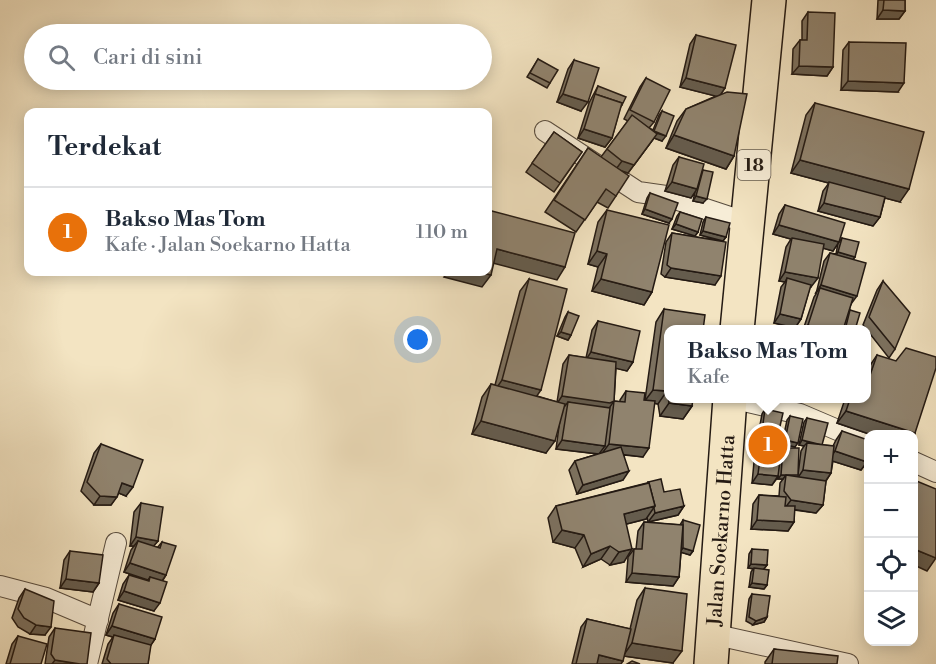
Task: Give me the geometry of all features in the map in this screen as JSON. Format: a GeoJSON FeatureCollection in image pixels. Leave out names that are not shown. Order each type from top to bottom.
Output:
{"type":"FeatureCollection","features":[{"type":"Feature","properties":{"kind":"highway","name":"18"},"geometry":{"type":"LineString","coordinates":[[738,325],[769,0]]}},
{"type":"Feature","properties":{"kind":"highway","name":"Jalan Soekarno Hatta"},"geometry":{"type":"LineString","coordinates":[[711,649],[730,403]]}},
{"type":"Feature","properties":{"kind":"street"},"geometry":{"type":"LineString","coordinates":[[545,131],[638,192],[666,196],[748,223]]}},
{"type":"Feature","properties":{"kind":"street"},"geometry":{"type":"LineString","coordinates":[[749,403],[800,414],[864,441]]}},
{"type":"Feature","properties":{"kind":"street"},"geometry":{"type":"LineString","coordinates":[[918,464],[936,472]]}},
{"type":"Feature","properties":{"kind":"street"},"geometry":{"type":"LineString","coordinates":[[87,664],[116,543]]}},
{"type":"Feature","properties":{"kind":"street"},"geometry":{"type":"LineString","coordinates":[[0,586],[46,598],[98,620]]}},
{"type":"Feature","properties":{"kind":"street"},"geometry":{"type":"LineString","coordinates":[[711,649],[848,664]]}},
{"type":"Feature","properties":{"kind":"building"},"geometry":{"type":"Polygon","coordinates":[[[884,0],[905,0],[905,11],[883,10],[884,0]]]}},
{"type":"Feature","properties":{"kind":"building"},"geometry":{"type":"Polygon","coordinates":[[[808,12],[835,13],[833,67],[799,66],[800,40],[807,40],[808,12]]]}},
{"type":"Feature","properties":{"kind":"building"},"geometry":{"type":"Polygon","coordinates":[[[696,35],[736,45],[725,88],[686,78],[696,35]]]}},
{"type":"Feature","properties":{"kind":"building"},"geometry":{"type":"Polygon","coordinates":[[[849,42],[906,43],[904,83],[848,81],[849,42]]]}},
{"type":"Feature","properties":{"kind":"building"},"geometry":{"type":"Polygon","coordinates":[[[538,59],[558,70],[550,83],[530,73],[538,59]]]}},
{"type":"Feature","properties":{"kind":"building"},"geometry":{"type":"Polygon","coordinates":[[[574,60],[599,68],[588,102],[563,94],[574,60]]]}},
{"type":"Feature","properties":{"kind":"building"},"geometry":{"type":"Polygon","coordinates":[[[646,78],[670,90],[654,122],[630,110],[646,78]]]}},
{"type":"Feature","properties":{"kind":"building"},"geometry":{"type":"Polygon","coordinates":[[[598,86],[626,97],[622,105],[622,103],[595,94],[598,86]]]}},
{"type":"Feature","properties":{"kind":"building"},"geometry":{"type":"Polygon","coordinates":[[[727,92],[747,94],[734,156],[674,135],[686,109],[727,92]]]}},
{"type":"Feature","properties":{"kind":"building"},"geometry":{"type":"Polygon","coordinates":[[[595,94],[622,103],[612,138],[584,129],[595,94]]]}},
{"type":"Feature","properties":{"kind":"building"},"geometry":{"type":"Polygon","coordinates":[[[815,103],[924,132],[909,189],[800,160],[815,103]]]}},
{"type":"Feature","properties":{"kind":"building"},"geometry":{"type":"Polygon","coordinates":[[[662,111],[674,116],[666,136],[654,131],[662,111]]]}},
{"type":"Feature","properties":{"kind":"building"},"geometry":{"type":"Polygon","coordinates":[[[632,115],[657,134],[634,165],[622,161],[607,149],[632,115]]]}},
{"type":"Feature","properties":{"kind":"building"},"geometry":{"type":"Polygon","coordinates":[[[554,132],[582,152],[560,183],[532,163],[554,132]]]}},
{"type":"Feature","properties":{"kind":"building"},"geometry":{"type":"Polygon","coordinates":[[[588,148],[629,176],[616,196],[606,189],[585,220],[554,200],[588,148]]]}},
{"type":"Feature","properties":{"kind":"building"},"geometry":{"type":"Polygon","coordinates":[[[679,157],[704,164],[697,189],[672,182],[679,157]]]}},
{"type":"Feature","properties":{"kind":"building"},"geometry":{"type":"Polygon","coordinates":[[[703,170],[713,172],[707,199],[696,196],[703,170]]]}},
{"type":"Feature","properties":{"kind":"building"},"geometry":{"type":"Polygon","coordinates":[[[829,182],[885,197],[880,217],[824,203],[829,182]]]}},
{"type":"Feature","properties":{"kind":"building"},"geometry":{"type":"Polygon","coordinates":[[[650,193],[678,203],[672,219],[645,209],[650,193]]]}},
{"type":"Feature","properties":{"kind":"building"},"geometry":{"type":"Polygon","coordinates":[[[785,205],[845,223],[839,242],[779,225],[785,205]]]}},
{"type":"Feature","properties":{"kind":"building"},"geometry":{"type":"Polygon","coordinates":[[[607,210],[669,225],[652,292],[601,279],[607,254],[597,251],[607,210]]]}},
{"type":"Feature","properties":{"kind":"building"},"geometry":{"type":"Polygon","coordinates":[[[492,211],[575,233],[565,267],[497,249],[492,271],[492,211]]]}},
{"type":"Feature","properties":{"kind":"building"},"geometry":{"type":"Polygon","coordinates":[[[680,212],[702,219],[698,232],[676,224],[680,212]]]}},
{"type":"Feature","properties":{"kind":"building"},"geometry":{"type":"Polygon","coordinates":[[[706,217],[730,223],[726,237],[703,231],[706,217]]]}},
{"type":"Feature","properties":{"kind":"building"},"geometry":{"type":"Polygon","coordinates":[[[672,233],[726,242],[721,276],[671,268],[667,265],[672,233]]]}},
{"type":"Feature","properties":{"kind":"building"},"geometry":{"type":"Polygon","coordinates":[[[792,238],[824,244],[818,278],[785,272],[792,238]]]}},
{"type":"Feature","properties":{"kind":"building"},"geometry":{"type":"Polygon","coordinates":[[[842,238],[859,242],[855,257],[838,252],[842,238]]]}},
{"type":"Feature","properties":{"kind":"building"},"geometry":{"type":"Polygon","coordinates":[[[830,253],[866,263],[857,296],[821,285],[830,253]]]}},
{"type":"Feature","properties":{"kind":"building"},"geometry":{"type":"Polygon","coordinates":[[[787,278],[811,285],[801,319],[780,314],[787,278]]]}},
{"type":"Feature","properties":{"kind":"building"},"geometry":{"type":"Polygon","coordinates":[[[529,279],[567,289],[541,390],[502,380],[529,279]]]}},
{"type":"Feature","properties":{"kind":"building"},"geometry":{"type":"Polygon","coordinates":[[[883,281],[910,313],[895,349],[869,317],[883,281]]]}},
{"type":"Feature","properties":{"kind":"building"},"geometry":{"type":"Polygon","coordinates":[[[820,288],[853,298],[845,325],[808,325],[820,288]]]}},
{"type":"Feature","properties":{"kind":"building"},"geometry":{"type":"Polygon","coordinates":[[[664,309],[705,315],[704,325],[664,325],[664,391],[653,390],[664,309]]]}},
{"type":"Feature","properties":{"kind":"building"},"geometry":{"type":"Polygon","coordinates":[[[850,310],[860,313],[856,325],[846,325],[850,310]]]}},
{"type":"Feature","properties":{"kind":"building"},"geometry":{"type":"Polygon","coordinates":[[[568,312],[579,316],[571,335],[561,332],[568,312]]]}},
{"type":"Feature","properties":{"kind":"building"},"geometry":{"type":"Polygon","coordinates":[[[598,321],[640,331],[633,362],[591,352],[598,321]]]}},
{"type":"Feature","properties":{"kind":"building"},"geometry":{"type":"Polygon","coordinates":[[[906,348],[936,357],[936,368],[916,430],[906,430],[846,411],[849,403],[871,403],[871,372],[877,355],[896,361],[906,348]]]}},
{"type":"Feature","properties":{"kind":"building"},"geometry":{"type":"Polygon","coordinates":[[[569,355],[616,362],[614,401],[610,403],[562,396],[569,355]]]}},
{"type":"Feature","properties":{"kind":"building"},"geometry":{"type":"Polygon","coordinates":[[[491,384],[565,404],[555,441],[481,421],[491,384]]]}},
{"type":"Feature","properties":{"kind":"building"},"geometry":{"type":"Polygon","coordinates":[[[626,391],[645,393],[644,400],[655,401],[649,448],[609,444],[614,401],[625,402],[626,391]]]}},
{"type":"Feature","properties":{"kind":"building"},"geometry":{"type":"Polygon","coordinates":[[[568,402],[610,408],[605,446],[562,440],[568,402]]]}},
{"type":"Feature","properties":{"kind":"building"},"geometry":{"type":"Polygon","coordinates":[[[669,403],[692,403],[692,406],[669,403]]]}},
{"type":"Feature","properties":{"kind":"building"},"geometry":{"type":"Polygon","coordinates":[[[765,409],[783,413],[778,435],[762,431],[765,409]]]}},
{"type":"Feature","properties":{"kind":"building"},"geometry":{"type":"Polygon","coordinates":[[[790,416],[803,419],[798,443],[785,440],[790,416]]]}},
{"type":"Feature","properties":{"kind":"building"},"geometry":{"type":"Polygon","coordinates":[[[807,418],[828,423],[822,445],[802,440],[807,418]]]}},
{"type":"Feature","properties":{"kind":"building"},"geometry":{"type":"Polygon","coordinates":[[[842,431],[864,439],[864,461],[835,451],[842,431]]]}},
{"type":"Feature","properties":{"kind":"building"},"geometry":{"type":"Polygon","coordinates":[[[762,443],[782,445],[778,476],[758,474],[762,443]]]}},
{"type":"Feature","properties":{"kind":"building"},"geometry":{"type":"Polygon","coordinates":[[[807,443],[834,446],[831,473],[803,470],[807,443]]]}},
{"type":"Feature","properties":{"kind":"building"},"geometry":{"type":"Polygon","coordinates":[[[101,444],[143,460],[133,487],[122,483],[117,497],[100,496],[87,482],[101,444]]]}},
{"type":"Feature","properties":{"kind":"building"},"geometry":{"type":"Polygon","coordinates":[[[621,447],[629,471],[583,485],[575,461],[621,447]]]}},
{"type":"Feature","properties":{"kind":"building"},"geometry":{"type":"Polygon","coordinates":[[[783,448],[799,448],[798,475],[781,475],[783,448]]]}},
{"type":"Feature","properties":{"kind":"building"},"geometry":{"type":"Polygon","coordinates":[[[786,475],[826,481],[823,505],[791,500],[784,491],[786,475]]]}},
{"type":"Feature","properties":{"kind":"building"},"geometry":{"type":"Polygon","coordinates":[[[661,479],[664,492],[680,489],[684,506],[655,513],[648,482],[661,479]]]}},
{"type":"Feature","properties":{"kind":"building"},"geometry":{"type":"Polygon","coordinates":[[[918,482],[936,489],[936,558],[918,551],[918,482]]]}},
{"type":"Feature","properties":{"kind":"building"},"geometry":{"type":"Polygon","coordinates":[[[649,483],[655,506],[624,514],[632,549],[619,552],[610,546],[591,554],[584,535],[562,530],[556,506],[649,483]]]}},
{"type":"Feature","properties":{"kind":"building"},"geometry":{"type":"Polygon","coordinates":[[[759,495],[786,497],[785,506],[795,506],[794,522],[757,520],[759,495]]]}},
{"type":"Feature","properties":{"kind":"building"},"geometry":{"type":"Polygon","coordinates":[[[141,503],[163,507],[158,541],[136,537],[141,503]]]}},
{"type":"Feature","properties":{"kind":"building"},"geometry":{"type":"Polygon","coordinates":[[[683,520],[700,525],[693,551],[683,548],[683,520]]]}},
{"type":"Feature","properties":{"kind":"building"},"geometry":{"type":"Polygon","coordinates":[[[644,522],[683,525],[679,577],[632,573],[634,549],[642,549],[644,522]]]}},
{"type":"Feature","properties":{"kind":"building"},"geometry":{"type":"Polygon","coordinates":[[[138,541],[160,548],[162,542],[176,546],[166,575],[130,563],[138,541]]]}},
{"type":"Feature","properties":{"kind":"building"},"geometry":{"type":"Polygon","coordinates":[[[752,549],[768,550],[767,565],[751,564],[752,549]]]}},
{"type":"Feature","properties":{"kind":"building"},"geometry":{"type":"Polygon","coordinates":[[[70,551],[103,555],[99,583],[66,579],[70,551]]]}},
{"type":"Feature","properties":{"kind":"building"},"geometry":{"type":"Polygon","coordinates":[[[754,568],[769,570],[767,585],[752,583],[754,568]]]}},
{"type":"Feature","properties":{"kind":"building"},"geometry":{"type":"Polygon","coordinates":[[[129,575],[149,581],[150,577],[167,582],[160,603],[124,591],[129,575]]]}},
{"type":"Feature","properties":{"kind":"building"},"geometry":{"type":"Polygon","coordinates":[[[645,588],[687,594],[682,651],[632,643],[645,588]]]}},
{"type":"Feature","properties":{"kind":"building"},"geometry":{"type":"Polygon","coordinates":[[[25,589],[54,601],[51,627],[36,625],[24,618],[18,609],[25,589]]]}},
{"type":"Feature","properties":{"kind":"building"},"geometry":{"type":"Polygon","coordinates":[[[752,594],[770,596],[767,617],[756,621],[749,617],[752,594]]]}},
{"type":"Feature","properties":{"kind":"building"},"geometry":{"type":"Polygon","coordinates":[[[119,604],[162,617],[155,639],[112,626],[119,604]]]}},
{"type":"Feature","properties":{"kind":"building"},"geometry":{"type":"Polygon","coordinates":[[[587,619],[631,629],[623,661],[599,655],[597,664],[576,664],[587,619]]]}},
{"type":"Feature","properties":{"kind":"building"},"geometry":{"type":"Polygon","coordinates":[[[55,628],[91,633],[87,664],[55,660],[51,654],[55,628]]]}},
{"type":"Feature","properties":{"kind":"building"},"geometry":{"type":"Polygon","coordinates":[[[114,635],[151,645],[148,664],[111,664],[107,659],[114,635]]]}},
{"type":"Feature","properties":{"kind":"building"},"geometry":{"type":"Polygon","coordinates":[[[18,636],[47,644],[41,664],[10,664],[18,636]]]}},
{"type":"Feature","properties":{"kind":"building"},"geometry":{"type":"Polygon","coordinates":[[[774,649],[838,656],[837,664],[772,664],[774,649]]]}},
{"type":"Feature","properties":{"kind":"place","name":"Bakso Mas Tom"},"geometry":{"type":"Point","coordinates":[768,445]}}]}
